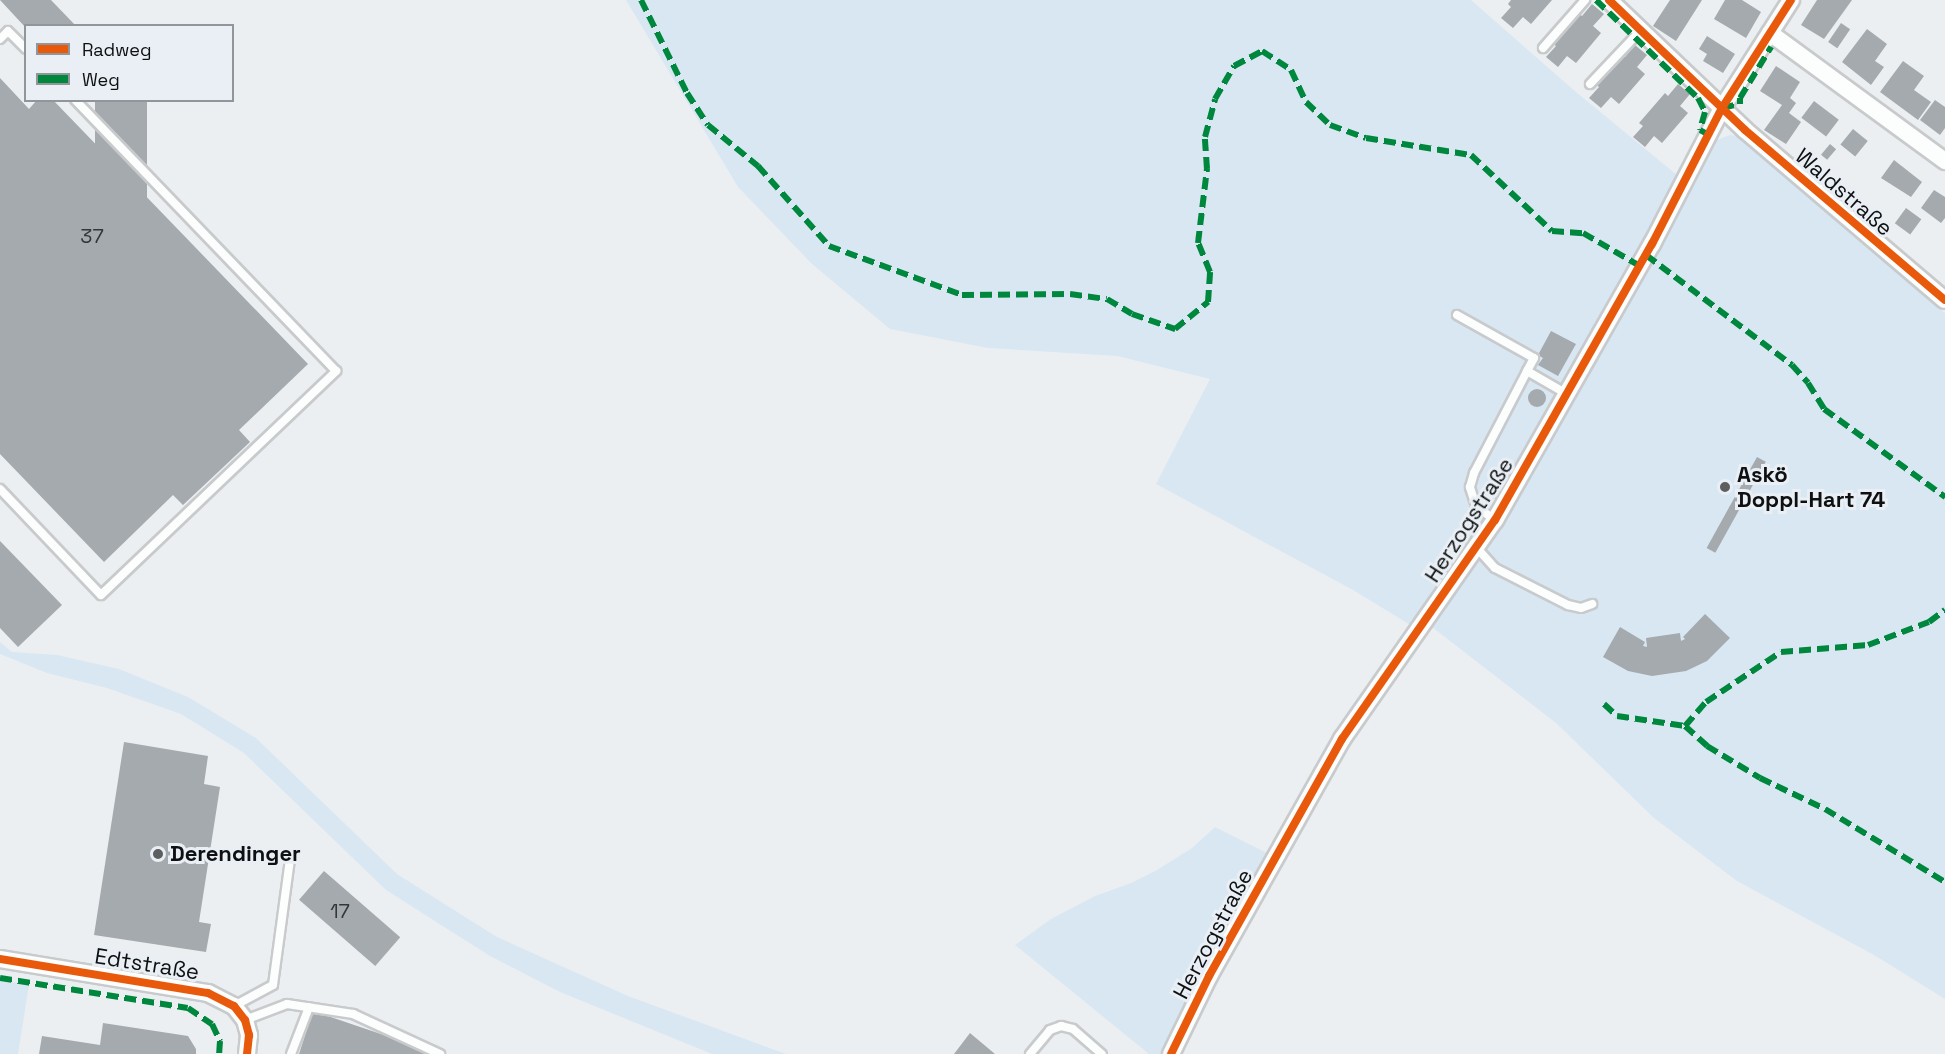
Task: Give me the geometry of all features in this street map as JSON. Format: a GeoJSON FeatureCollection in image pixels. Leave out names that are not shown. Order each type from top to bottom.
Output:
{"type":"FeatureCollection","features":[{"type":"Feature","properties":{"kind":"street","name":"Waldstraße"},"geometry":{"type":"LineString","coordinates":[[1609,0],[1806,184],[1945,300]]}},
{"type":"Feature","properties":{"kind":"street","name":"Herzogstraße"},"geometry":{"type":"LineString","coordinates":[[1171,1054],[1209,976],[1342,739],[1495,520],[1652,244],[1722,108],[1791,0]]}},
{"type":"Feature","properties":{"kind":"street"},"geometry":{"type":"LineString","coordinates":[[1770,33],[1945,161]]}},
{"type":"Feature","properties":{"kind":"street","name":"Edtstraße"},"geometry":{"type":"LineString","coordinates":[[0,959],[208,993],[234,1006],[245,1020]]}},
{"type":"Feature","properties":{"kind":"street"},"geometry":{"type":"LineString","coordinates":[[245,1020],[249,1035],[247,1054]]}},
{"type":"Feature","properties":{"kind":"lane"},"geometry":{"type":"LineString","coordinates":[[1543,48],[1585,0]]}},
{"type":"Feature","properties":{"kind":"lane"},"geometry":{"type":"LineString","coordinates":[[1590,84],[1641,30]]}},
{"type":"Feature","properties":{"kind":"lane"},"geometry":{"type":"LineString","coordinates":[[0,39],[8,31],[24,48]]}},
{"type":"Feature","properties":{"kind":"lane"},"geometry":{"type":"LineString","coordinates":[[0,489],[101,595],[336,370],[77,102]]}},
{"type":"Feature","properties":{"kind":"lane"},"geometry":{"type":"LineString","coordinates":[[1457,315],[1534,358],[1474,472],[1470,488],[1476,506],[1495,520]]}},
{"type":"Feature","properties":{"kind":"lane"},"geometry":{"type":"LineString","coordinates":[[1527,371],[1568,394]]}},
{"type":"Feature","properties":{"kind":"lane"},"geometry":{"type":"LineString","coordinates":[[1476,547],[1495,568],[1568,605],[1581,608],[1592,604]]}},
{"type":"Feature","properties":{"kind":"lane"},"geometry":{"type":"LineString","coordinates":[[234,1006],[273,985],[290,860]]}},
{"type":"Feature","properties":{"kind":"lane"},"geometry":{"type":"LineString","coordinates":[[245,1020],[287,1004],[353,1014],[440,1054]]}},
{"type":"Feature","properties":{"kind":"lane"},"geometry":{"type":"LineString","coordinates":[[291,1054],[309,1007]]}},
{"type":"Feature","properties":{"kind":"lane"},"geometry":{"type":"LineString","coordinates":[[1030,1054],[1050,1030],[1061,1026],[1073,1029],[1102,1054]]}},
{"type":"Feature","properties":{"kind":"shaded area"},"geometry":{"type":"Polygon","coordinates":[[[626,0],[1471,0],[1576,92],[1677,175],[1599,322],[1714,141],[1730,135],[1737,136],[1945,313],[1945,999],[1874,955],[1737,881],[1654,818],[1556,723],[1428,624],[1470,570],[1501,522],[1490,516],[1412,626],[1353,590],[1156,484],[1210,379],[1117,356],[988,348],[890,329],[812,264],[738,187],[626,0]]]}},
{"type":"Feature","properties":{"kind":"shaded area"},"geometry":{"type":"Polygon","coordinates":[[[0,642],[12,652],[57,655],[119,669],[188,697],[256,738],[397,874],[497,937],[628,996],[786,1054],[712,1054],[560,992],[490,956],[386,890],[244,753],[181,714],[107,688],[47,673],[0,654],[0,642]]]}},
{"type":"Feature","properties":{"kind":"shaded area"},"geometry":{"type":"Polygon","coordinates":[[[1215,827],[1267,853],[1165,1054],[1149,1054],[1015,945],[1051,919],[1095,896],[1131,883],[1157,870],[1192,848],[1215,827]]]}},
{"type":"Feature","properties":{"kind":"shaded area"},"geometry":{"type":"Polygon","coordinates":[[[0,980],[29,985],[18,1054],[0,1054],[0,980]]]}},
{"type":"Feature","properties":{"kind":"building"},"geometry":{"type":"Polygon","coordinates":[[[0,0],[51,0],[74,24],[24,24],[24,26],[0,0]]]}},
{"type":"Feature","properties":{"kind":"building"},"geometry":{"type":"Polygon","coordinates":[[[1511,0],[1552,0],[1531,24],[1523,17],[1513,28],[1501,18],[1511,7],[1508,4],[1511,0]]]}},
{"type":"Feature","properties":{"kind":"building"},"geometry":{"type":"Polygon","coordinates":[[[1670,0],[1702,0],[1676,41],[1653,26],[1670,0]]]}},
{"type":"Feature","properties":{"kind":"building"},"geometry":{"type":"Polygon","coordinates":[[[1725,0],[1742,0],[1761,12],[1746,38],[1714,19],[1725,0]]]}},
{"type":"Feature","properties":{"kind":"building"},"geometry":{"type":"Polygon","coordinates":[[[1817,0],[1852,0],[1824,39],[1801,25],[1817,0]]]}},
{"type":"Feature","properties":{"kind":"building"},"geometry":{"type":"Polygon","coordinates":[[[1592,4],[1604,14],[1593,26],[1601,33],[1576,63],[1567,56],[1558,67],[1546,57],[1556,46],[1552,43],[1578,13],[1582,16],[1592,4]]]}},
{"type":"Feature","properties":{"kind":"building"},"geometry":{"type":"Polygon","coordinates":[[[1841,23],[1850,29],[1837,48],[1828,42],[1841,23]]]}},
{"type":"Feature","properties":{"kind":"building"},"geometry":{"type":"Polygon","coordinates":[[[1867,29],[1887,44],[1875,61],[1884,67],[1871,85],[1842,62],[1867,29]]]}},
{"type":"Feature","properties":{"kind":"building"},"geometry":{"type":"Polygon","coordinates":[[[1707,36],[1735,54],[1723,73],[1703,61],[1707,54],[1699,49],[1707,36]]]}},
{"type":"Feature","properties":{"kind":"building"},"geometry":{"type":"Polygon","coordinates":[[[1635,45],[1647,55],[1637,67],[1645,74],[1619,104],[1611,97],[1601,108],[1589,98],[1599,87],[1596,84],[1621,54],[1625,57],[1635,45]]]}},
{"type":"Feature","properties":{"kind":"building"},"geometry":{"type":"Polygon","coordinates":[[[1903,61],[1924,76],[1914,90],[1931,102],[1918,120],[1880,92],[1903,61]]]}},
{"type":"Feature","properties":{"kind":"building"},"geometry":{"type":"Polygon","coordinates":[[[1776,66],[1800,82],[1790,98],[1796,103],[1789,113],[1801,122],[1786,144],[1764,130],[1782,105],[1760,91],[1776,66]]]}},
{"type":"Feature","properties":{"kind":"building"},"geometry":{"type":"Polygon","coordinates":[[[0,78],[29,109],[35,102],[55,102],[308,364],[239,430],[250,442],[183,505],[173,495],[104,562],[0,454],[0,78]]]}},
{"type":"Feature","properties":{"kind":"building"},"geometry":{"type":"Polygon","coordinates":[[[1678,84],[1690,94],[1680,106],[1688,113],[1662,143],[1654,136],[1645,147],[1633,137],[1643,126],[1639,123],[1665,93],[1668,96],[1678,84]]]}},
{"type":"Feature","properties":{"kind":"building"},"geometry":{"type":"Polygon","coordinates":[[[1935,100],[1945,107],[1945,128],[1940,135],[1920,120],[1935,100]]]}},
{"type":"Feature","properties":{"kind":"building"},"geometry":{"type":"Polygon","coordinates":[[[1814,101],[1839,120],[1826,136],[1801,118],[1814,101]]]}},
{"type":"Feature","properties":{"kind":"building"},"geometry":{"type":"Polygon","coordinates":[[[95,102],[147,102],[147,462],[95,462],[95,102]]]}},
{"type":"Feature","properties":{"kind":"building"},"geometry":{"type":"Polygon","coordinates":[[[1853,129],[1868,141],[1855,157],[1840,145],[1853,129]]]}},
{"type":"Feature","properties":{"kind":"building"},"geometry":{"type":"Polygon","coordinates":[[[1830,144],[1836,149],[1827,160],[1821,155],[1830,144]]]}},
{"type":"Feature","properties":{"kind":"building"},"geometry":{"type":"Polygon","coordinates":[[[1894,160],[1922,182],[1911,197],[1881,178],[1894,160]]]}},
{"type":"Feature","properties":{"kind":"building"},"geometry":{"type":"Polygon","coordinates":[[[1934,190],[1945,197],[1945,218],[1941,223],[1921,208],[1934,190]]]}},
{"type":"Feature","properties":{"kind":"building"},"geometry":{"type":"Polygon","coordinates":[[[1906,208],[1921,219],[1910,235],[1895,223],[1906,208]]]}},
{"type":"Feature","properties":{"kind":"building"},"geometry":{"type":"Polygon","coordinates":[[[1551,331],[1576,344],[1558,376],[1538,365],[1543,358],[1538,355],[1551,331]]]}},
{"type":"Feature","properties":{"kind":"building"},"geometry":{"type":"Polygon","coordinates":[[[1537,389],[1543,392],[1546,398],[1543,404],[1537,407],[1531,404],[1528,398],[1531,392],[1537,389]]]}},
{"type":"Feature","properties":{"kind":"building"},"geometry":{"type":"Polygon","coordinates":[[[1757,457],[1766,462],[1715,553],[1707,548],[1757,457]]]}},
{"type":"Feature","properties":{"kind":"building"},"geometry":{"type":"Polygon","coordinates":[[[0,541],[62,605],[18,647],[0,628],[0,541]]]}},
{"type":"Feature","properties":{"kind":"building"},"geometry":{"type":"Polygon","coordinates":[[[1705,614],[1730,638],[1707,661],[1686,671],[1652,676],[1628,671],[1603,657],[1620,627],[1645,642],[1643,646],[1647,647],[1646,638],[1680,633],[1681,641],[1685,639],[1683,637],[1705,614]]]}},
{"type":"Feature","properties":{"kind":"building","name":"Derendinger"},"geometry":{"type":"Polygon","coordinates":[[[124,742],[208,756],[204,784],[220,787],[199,922],[211,924],[206,952],[94,935],[124,742]]]}},
{"type":"Feature","properties":{"kind":"building"},"geometry":{"type":"Polygon","coordinates":[[[324,871],[400,937],[375,966],[299,900],[324,871]]]}},
{"type":"Feature","properties":{"kind":"building"},"geometry":{"type":"Polygon","coordinates":[[[313,1011],[428,1050],[427,1054],[299,1054],[313,1011]]]}},
{"type":"Feature","properties":{"kind":"building"},"geometry":{"type":"Polygon","coordinates":[[[103,1023],[188,1036],[196,1049],[196,1054],[39,1054],[42,1036],[100,1045],[103,1023]]]}},
{"type":"Feature","properties":{"kind":"building"},"geometry":{"type":"Polygon","coordinates":[[[970,1033],[995,1054],[954,1054],[970,1033]]]}},
{"type":"Feature","properties":{"kind":"marked path"},"geometry":{"type":"LineString","coordinates":[[641,0],[687,93],[708,125],[758,166],[829,246],[962,295],[1070,294],[1107,299],[1132,314],[1175,329],[1208,302],[1210,272],[1198,243],[1207,169],[1205,137],[1215,99],[1234,66],[1262,51],[1291,70],[1306,102],[1330,125],[1366,138],[1471,155],[1552,231],[1583,233],[1640,266]]}},
{"type":"Feature","properties":{"kind":"marked path"},"geometry":{"type":"LineString","coordinates":[[1596,0],[1698,98],[1705,112],[1700,130],[1709,135]]}},
{"type":"Feature","properties":{"kind":"marked path"},"geometry":{"type":"LineString","coordinates":[[1722,108],[1740,104],[1740,98],[1771,47]]}},
{"type":"Feature","properties":{"kind":"marked path"},"geometry":{"type":"LineString","coordinates":[[1646,255],[1792,365],[1808,383],[1824,409],[1945,497]]}},
{"type":"Feature","properties":{"kind":"marked path"},"geometry":{"type":"LineString","coordinates":[[1685,726],[1706,702],[1781,652],[1868,645],[1929,622],[1945,610]]}},
{"type":"Feature","properties":{"kind":"marked path"},"geometry":{"type":"LineString","coordinates":[[1604,704],[1617,716],[1685,726],[1707,746],[1760,778],[1825,809],[1945,882]]}},
{"type":"Feature","properties":{"kind":"marked path"},"geometry":{"type":"LineString","coordinates":[[0,978],[188,1008],[212,1024],[220,1041],[219,1054]]}},
{"type":"Feature","properties":{"kind":"cycle path"},"geometry":{"type":"LineString","coordinates":[[1609,0],[1745,130],[1945,300]]}},
{"type":"Feature","properties":{"kind":"cycle path"},"geometry":{"type":"LineString","coordinates":[[1171,1054],[1209,976],[1342,739],[1495,520],[1652,244],[1722,108],[1791,0]]}},
{"type":"Feature","properties":{"kind":"cycle path"},"geometry":{"type":"LineString","coordinates":[[0,959],[208,993],[234,1006],[245,1020],[249,1035],[247,1054]]}},
{"type":"Feature","properties":{"kind":"place","name":"Askö Doppl-Hart 74"},"geometry":{"type":"Point","coordinates":[1725,487]}},
{"type":"Feature","properties":{"kind":"place","name":"Derendinger"},"geometry":{"type":"Point","coordinates":[158,854]}}]}
